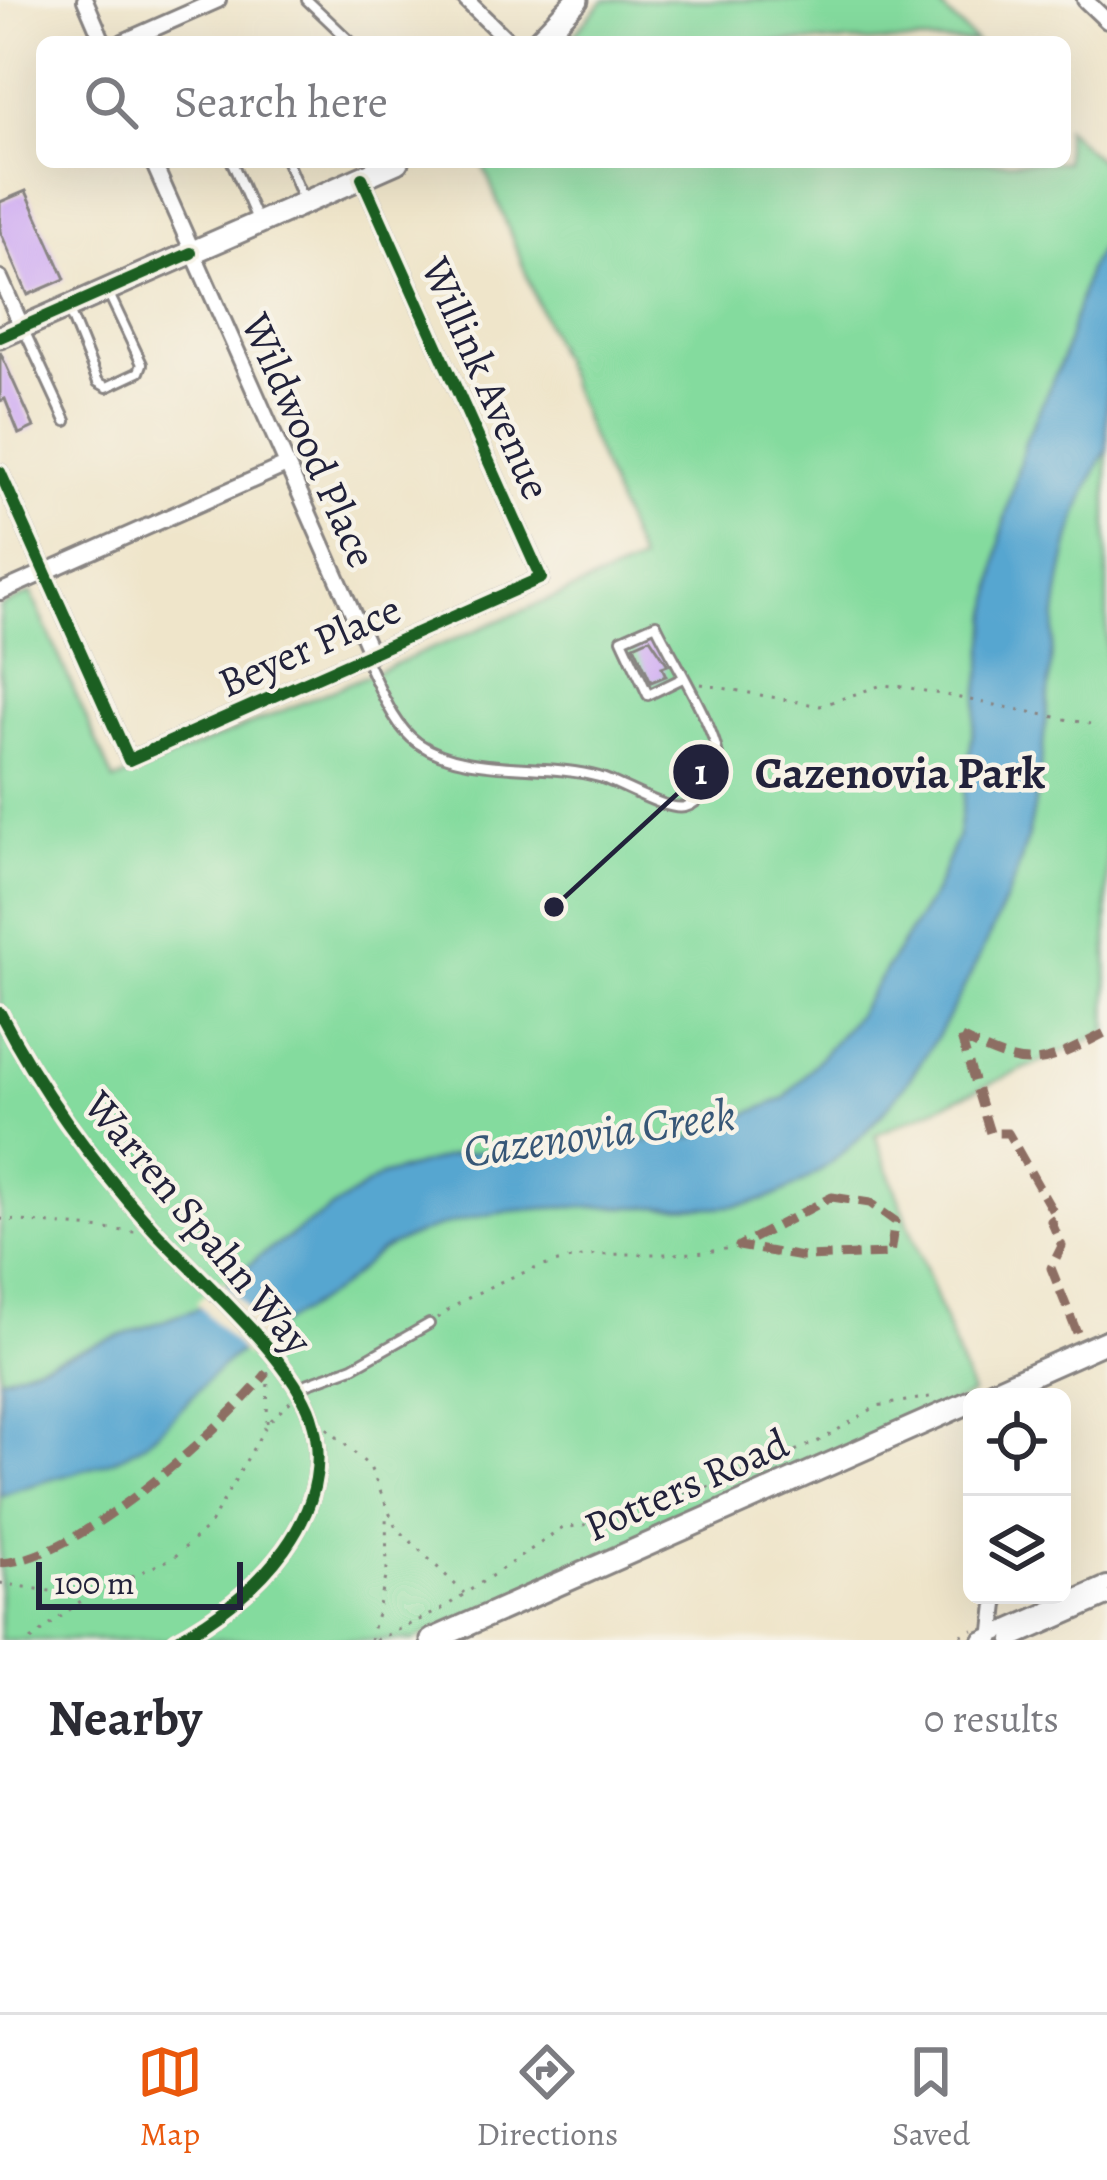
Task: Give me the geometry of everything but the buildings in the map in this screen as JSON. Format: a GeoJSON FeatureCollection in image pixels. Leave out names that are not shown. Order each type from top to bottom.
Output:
{"type":"FeatureCollection","features":[{"type":"Feature","properties":{"kind":"street"},"geometry":{"type":"LineString","coordinates":[[86,0],[101,36]]}},
{"type":"Feature","properties":{"kind":"street"},"geometry":{"type":"LineString","coordinates":[[137,36],[218,0]]}},
{"type":"Feature","properties":{"kind":"street"},"geometry":{"type":"LineString","coordinates":[[466,0],[503,36]]}},
{"type":"Feature","properties":{"kind":"street"},"geometry":{"type":"LineString","coordinates":[[543,36],[577,0]]}},
{"type":"Feature","properties":{"kind":"street"},"geometry":{"type":"LineString","coordinates":[[1085,0],[1107,21]]}},
{"type":"Feature","properties":{"kind":"street","name":"Wildwood Place"},"geometry":{"type":"LineString","coordinates":[[155,168],[368,655]]}},
{"type":"Feature","properties":{"kind":"street"},"geometry":{"type":"LineString","coordinates":[[0,337],[384,168]]}},
{"type":"Feature","properties":{"kind":"street","name":"Willink Avenue"},"geometry":{"type":"LineString","coordinates":[[362,178],[541,578],[514,590]]}},
{"type":"Feature","properties":{"kind":"street"},"geometry":{"type":"LineString","coordinates":[[0,278],[22,327]]}},
{"type":"Feature","properties":{"kind":"street"},"geometry":{"type":"LineString","coordinates":[[0,592],[284,466]]}},
{"type":"Feature","properties":{"kind":"street"},"geometry":{"type":"LineString","coordinates":[[0,472],[43,572]]}},
{"type":"Feature","properties":{"kind":"street","name":"Beyer Place"},"geometry":{"type":"LineString","coordinates":[[43,572],[129,760],[514,590]]}},
{"type":"Feature","properties":{"kind":"street","name":"Warren Spahn Way"},"geometry":{"type":"LineString","coordinates":[[0,1013],[33,1072],[93,1155],[297,1387],[316,1437],[316,1469],[302,1519],[270,1569],[230,1609],[176,1640]]}},
{"type":"Feature","properties":{"kind":"street"},"geometry":{"type":"LineString","coordinates":[[1008,1388],[1107,1342]]}},
{"type":"Feature","properties":{"kind":"street","name":"Potters Road"},"geometry":{"type":"LineString","coordinates":[[432,1640],[962,1399]]}},
{"type":"Feature","properties":{"kind":"street"},"geometry":{"type":"LineString","coordinates":[[987,1635],[1107,1584]]}},
{"type":"Feature","properties":{"kind":"street"},"geometry":{"type":"LineString","coordinates":[[1011,1640],[1107,1598]]}},
{"type":"Feature","properties":{"kind":"street"},"geometry":{"type":"LineString","coordinates":[[987,1635],[995,1604]]}},
{"type":"Feature","properties":{"kind":"lane"},"geometry":{"type":"LineString","coordinates":[[307,0],[345,36]]}},
{"type":"Feature","properties":{"kind":"lane"},"geometry":{"type":"LineString","coordinates":[[235,168],[259,224]]}},
{"type":"Feature","properties":{"kind":"lane"},"geometry":{"type":"LineString","coordinates":[[289,168],[305,203]]}},
{"type":"Feature","properties":{"kind":"lane"},"geometry":{"type":"LineString","coordinates":[[67,307],[102,386],[139,372],[140,357],[106,289]]}},
{"type":"Feature","properties":{"kind":"lane"},"geometry":{"type":"LineString","coordinates":[[22,327],[66,421]]}},
{"type":"Feature","properties":{"kind":"lane"},"geometry":{"type":"LineString","coordinates":[[656,624],[681,679],[649,695],[622,639],[656,624]]}},
{"type":"Feature","properties":{"kind":"lane","name":"Wildwood Place"},"geometry":{"type":"LineString","coordinates":[[368,655],[394,714],[415,742],[440,754],[599,777],[666,806],[686,807],[705,793],[719,762],[715,732],[681,679]]}},
{"type":"Feature","properties":{"kind":"lane"},"geometry":{"type":"LineString","coordinates":[[297,1387],[353,1366],[429,1324]]}},
{"type":"Feature","properties":{"kind":"path"},"geometry":{"type":"LineString","coordinates":[[700,684],[820,706],[882,686],[905,687],[1090,724]]}},
{"type":"Feature","properties":{"kind":"path"},"geometry":{"type":"LineString","coordinates":[[0,1219],[140,1231]]}},
{"type":"Feature","properties":{"kind":"path"},"geometry":{"type":"LineString","coordinates":[[429,1324],[458,1302],[553,1264],[600,1256],[695,1257],[739,1246]]}},
{"type":"Feature","properties":{"kind":"path"},"geometry":{"type":"LineString","coordinates":[[267,1373],[267,1424]]}},
{"type":"Feature","properties":{"kind":"path"},"geometry":{"type":"LineString","coordinates":[[372,1640],[465,1594],[505,1562],[563,1528],[664,1508],[680,1493],[703,1489],[821,1440],[877,1406],[913,1396],[962,1399]]}},
{"type":"Feature","properties":{"kind":"path"},"geometry":{"type":"LineString","coordinates":[[31,1640],[86,1597],[173,1558],[209,1526],[267,1424],[286,1405]]}},
{"type":"Feature","properties":{"kind":"path"},"geometry":{"type":"LineString","coordinates":[[324,1425],[370,1467],[395,1526],[465,1594]]}},
{"type":"Feature","properties":{"kind":"path"},"geometry":{"type":"LineString","coordinates":[[372,1640],[387,1574],[385,1504]]}},
{"type":"Feature","properties":{"kind":"path"},"geometry":{"type":"LineString","coordinates":[[0,1583],[86,1597]]}},
{"type":"Feature","properties":{"kind":"path"},"geometry":{"type":"LineString","coordinates":[[950,1640],[987,1635]]}},
{"type":"Feature","properties":{"kind":"green space"},"geometry":{"type":"Polygon","coordinates":[[[604,0],[933,0],[970,36],[572,36],[604,0]]]}},
{"type":"Feature","properties":{"kind":"green space"},"geometry":{"type":"Polygon","coordinates":[[[1071,134],[1107,168],[1107,1032],[875,1135],[970,1388],[963,1388],[963,1398],[413,1640],[0,1640],[0,607],[31,593],[114,781],[640,562],[484,168],[1071,168],[1071,134]]]}},
{"type":"Feature","properties":{"kind":"water"},"geometry":{"type":"Polygon","coordinates":[[[1107,236],[1107,450],[1082,502],[1066,556],[1038,786],[1026,843],[1007,897],[966,983],[915,1070],[885,1110],[814,1175],[758,1201],[710,1207],[515,1211],[454,1222],[390,1246],[341,1286],[235,1355],[142,1445],[97,1466],[0,1496],[0,1378],[197,1309],[260,1256],[381,1176],[450,1156],[508,1148],[691,1138],[785,1098],[857,1015],[935,891],[958,835],[1002,530],[1025,442],[1063,357],[1088,269],[1107,236]]]}},
{"type":"Feature","properties":{"kind":"pier"},"geometry":{"type":"Polygon","coordinates":[[[222,1280],[274,1337],[246,1357],[196,1302],[222,1280]]]}},
{"type":"Feature","properties":{"kind":"marked path"},"geometry":{"type":"LineString","coordinates":[[961,1038],[1004,1057],[1035,1061],[1107,1032]]}},
{"type":"Feature","properties":{"kind":"marked path"},"geometry":{"type":"LineString","coordinates":[[961,1038],[990,1133],[1008,1133],[1056,1217],[1051,1221],[1062,1246],[1051,1268],[1080,1340]]}},
{"type":"Feature","properties":{"kind":"marked path"},"geometry":{"type":"LineString","coordinates":[[832,1197],[870,1203],[895,1221],[890,1254],[802,1257],[739,1246],[832,1197]]}},
{"type":"Feature","properties":{"kind":"marked path"},"geometry":{"type":"LineString","coordinates":[[0,1563],[32,1556],[106,1517],[181,1459],[267,1373]]}},
{"type":"Feature","properties":{"kind":"cycle path"},"geometry":{"type":"LineString","coordinates":[[0,472],[129,760],[541,578],[362,178]]}},
{"type":"Feature","properties":{"kind":"cycle path"},"geometry":{"type":"LineString","coordinates":[[0,337],[191,253]]}},
{"type":"Feature","properties":{"kind":"cycle path"},"geometry":{"type":"LineString","coordinates":[[0,1013],[32,1070],[89,1152],[153,1229],[264,1344],[301,1393],[311,1416],[318,1452],[303,1519],[261,1577],[234,1602],[176,1640]]}},
{"type":"Feature","properties":{"kind":"place","name":"Cazenovia Park"},"geometry":{"type":"Point","coordinates":[554,907]}},
{"type":"Feature","properties":{"kind":"water label","name":"Cazenovia Creek"},"geometry":{"type":"Point","coordinates":[599,1132]}}]}
